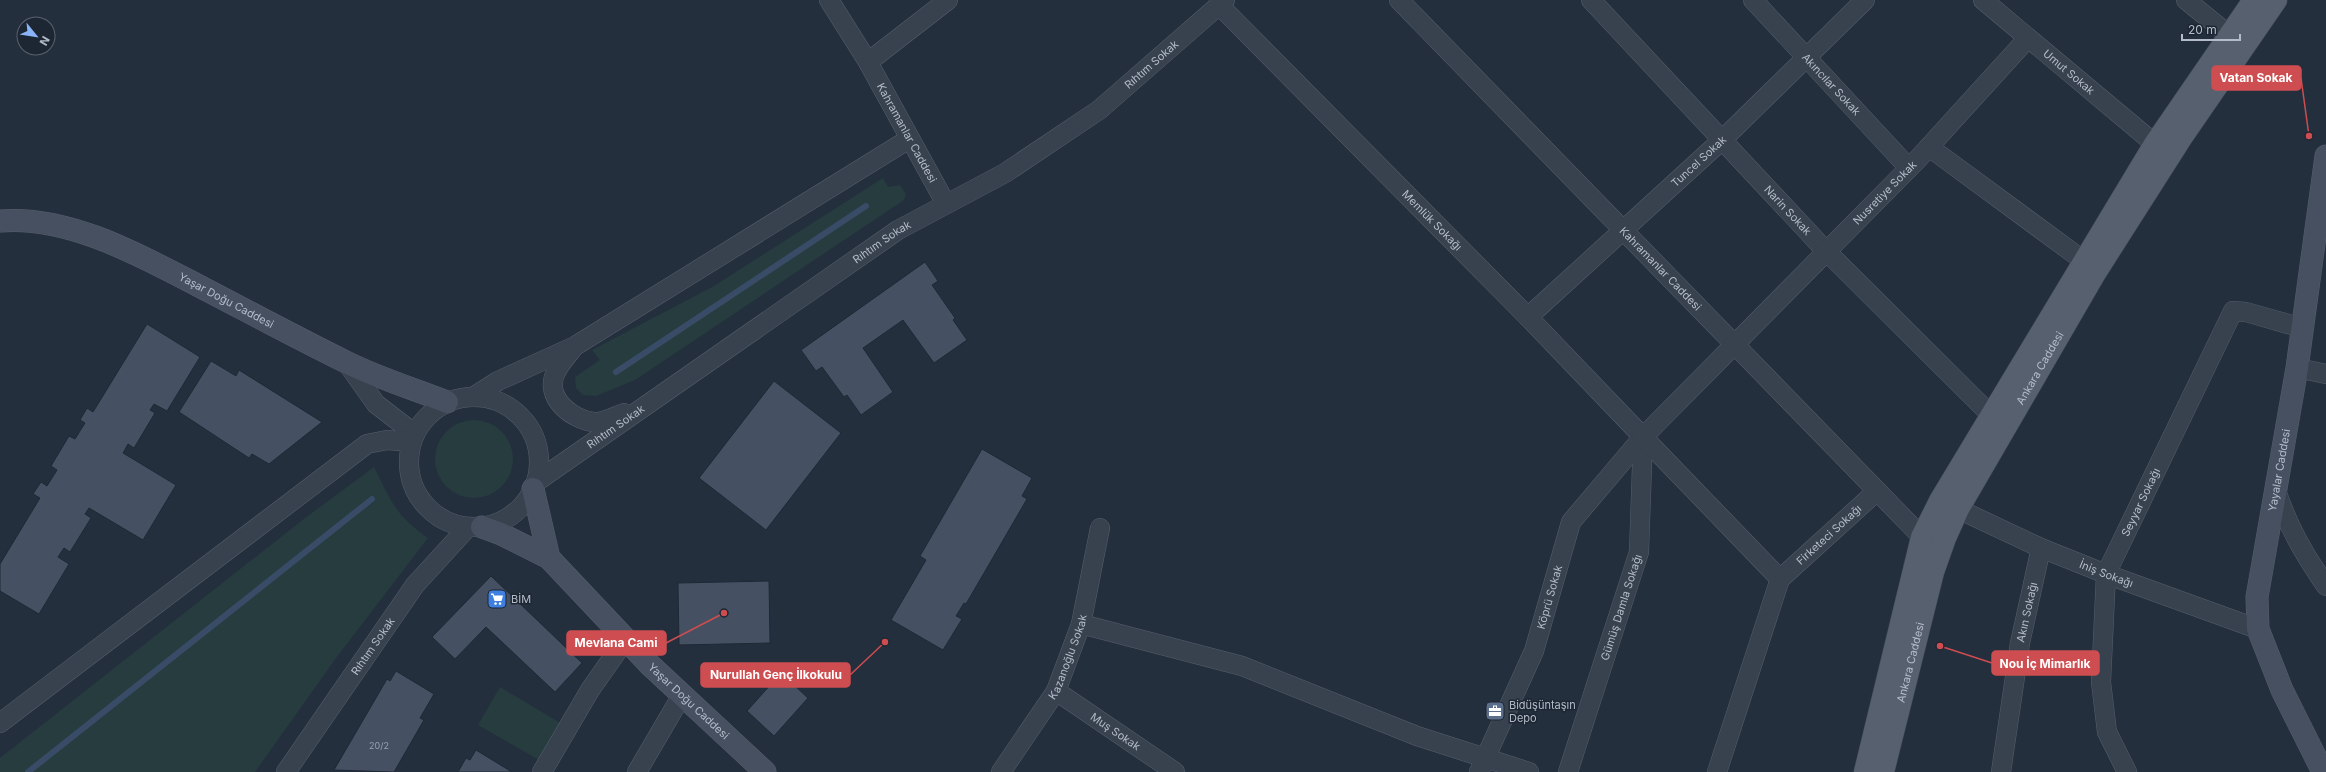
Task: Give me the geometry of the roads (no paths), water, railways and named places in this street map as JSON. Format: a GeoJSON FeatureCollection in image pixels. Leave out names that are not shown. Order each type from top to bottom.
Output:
{"type":"FeatureCollection","features":[{"type":"Feature","properties":{"kind":"main road","name":"Ankara Caddesi"},"geometry":{"type":"LineString","coordinates":[[1865,772],[1922,537],[1944,494],[2155,144],[2254,0]]}},
{"type":"Feature","properties":{"kind":"main road","name":"Ankara Caddesi"},"geometry":{"type":"LineString","coordinates":[[1883,772],[1930,581],[1942,546],[1958,509],[2095,273],[2181,138],[2276,0]]}},
{"type":"Feature","properties":{"kind":"main road"},"geometry":{"type":"LineString","coordinates":[[1922,537],[1942,546]]}},
{"type":"Feature","properties":{"kind":"street","name":"Kahramanlar Caddesi"},"geometry":{"type":"LineString","coordinates":[[828,0],[868,62],[946,204]]}},
{"type":"Feature","properties":{"kind":"street"},"geometry":{"type":"LineString","coordinates":[[868,62],[948,0]]}},
{"type":"Feature","properties":{"kind":"street","name":"Kahramanlar Caddesi"},"geometry":{"type":"LineString","coordinates":[[1399,0],[1734,342],[1922,537]]}},
{"type":"Feature","properties":{"kind":"street","name":"Narin Sokak"},"geometry":{"type":"LineString","coordinates":[[1591,0],[1826,251],[1991,415]]}},
{"type":"Feature","properties":{"kind":"street","name":"Akıncılar Sokak"},"geometry":{"type":"LineString","coordinates":[[1753,0],[1909,168]]}},
{"type":"Feature","properties":{"kind":"street","name":"Tuncel Sokak"},"geometry":{"type":"LineString","coordinates":[[1528,317],[1625,231],[1722,140],[1864,0]]}},
{"type":"Feature","properties":{"kind":"street","name":"Umut Sokak"},"geometry":{"type":"LineString","coordinates":[[1983,0],[2155,144]]}},
{"type":"Feature","properties":{"kind":"street"},"geometry":{"type":"LineString","coordinates":[[2186,0],[2229,35]]}},
{"type":"Feature","properties":{"kind":"street","name":"Rıhtım Sokak"},"geometry":{"type":"LineString","coordinates":[[534,486],[643,407],[898,230],[1005,173],[1099,110],[1222,2]]}},
{"type":"Feature","properties":{"kind":"street","name":"Memlük Sokağı"},"geometry":{"type":"LineString","coordinates":[[1222,2],[1780,578]]}},
{"type":"Feature","properties":{"kind":"street","name":"Nusretiye Sokak"},"geometry":{"type":"LineString","coordinates":[[1734,342],[1909,168],[2028,38]]}},
{"type":"Feature","properties":{"kind":"street"},"geometry":{"type":"LineString","coordinates":[[473,397],[498,381],[575,346],[909,139]]}},
{"type":"Feature","properties":{"kind":"street"},"geometry":{"type":"LineString","coordinates":[[1928,147],[2084,261]]}},
{"type":"Feature","properties":{"kind":"street","name":"Yayalar Caddesi"},"geometry":{"type":"LineString","coordinates":[[2323,772],[2282,690],[2258,629],[2257,597],[2298,368],[2302,328],[2326,156]]}},
{"type":"Feature","properties":{"kind":"street","name":"Yaşar Doğu Caddesi"},"geometry":{"type":"LineString","coordinates":[[0,221],[23,219],[42,221],[108,243],[151,262],[347,363],[447,402]]}},
{"type":"Feature","properties":{"kind":"street","name":"Seyyar Sokağı"},"geometry":{"type":"LineString","coordinates":[[2127,772],[2107,732],[2101,682],[2106,574],[2233,311],[2246,312],[2302,328]]}},
{"type":"Feature","properties":{"kind":"street","name":"Köprü Sokak"},"geometry":{"type":"LineString","coordinates":[[1482,765],[1534,651],[1571,522],[1643,437],[1734,342]]}},
{"type":"Feature","properties":{"kind":"street"},"geometry":{"type":"LineString","coordinates":[[575,346],[555,372],[552,386],[560,405],[577,419],[596,422],[643,407]]}},
{"type":"Feature","properties":{"kind":"street"},"geometry":{"type":"LineString","coordinates":[[347,363],[376,404],[413,438]]}},
{"type":"Feature","properties":{"kind":"street"},"geometry":{"type":"LineString","coordinates":[[2298,368],[2326,374]]}},
{"type":"Feature","properties":{"kind":"street"},"geometry":{"type":"LineString","coordinates":[[475,527],[500,522],[517,512],[529,497],[534,486],[540,461],[536,442],[526,422],[510,407],[490,398],[473,397],[447,402],[429,414],[413,438],[408,453],[409,475],[417,496],[429,511],[445,522],[475,527],[513,540],[549,558]]}},
{"type":"Feature","properties":{"kind":"street","name":"Gümüş Damla Sokağı"},"geometry":{"type":"LineString","coordinates":[[1568,772],[1639,552],[1643,437]]}},
{"type":"Feature","properties":{"kind":"street"},"geometry":{"type":"LineString","coordinates":[[0,723],[367,444],[387,440],[413,438]]}},
{"type":"Feature","properties":{"kind":"street"},"geometry":{"type":"LineString","coordinates":[[534,486],[549,558]]}},
{"type":"Feature","properties":{"kind":"street"},"geometry":{"type":"LineString","coordinates":[[2276,490],[2286,521],[2302,550],[2326,586]]}},
{"type":"Feature","properties":{"kind":"street","name":"Firketeci Sokağı"},"geometry":{"type":"LineString","coordinates":[[1780,578],[1877,491]]}},
{"type":"Feature","properties":{"kind":"street","name":"İniş Sokağı"},"geometry":{"type":"LineString","coordinates":[[1958,509],[2041,548],[2106,574],[2258,629]]}},
{"type":"Feature","properties":{"kind":"street","name":"Rıhtım Sokak"},"geometry":{"type":"LineString","coordinates":[[286,772],[415,585],[475,527]]}},
{"type":"Feature","properties":{"kind":"street","name":"Kazanoğlu Sokak"},"geometry":{"type":"LineString","coordinates":[[1001,772],[1056,691],[1081,624],[1100,528]]}},
{"type":"Feature","properties":{"kind":"street","name":"Akın Sokağı"},"geometry":{"type":"LineString","coordinates":[[2001,772],[2020,643],[2041,548]]}},
{"type":"Feature","properties":{"kind":"street","name":"Yaşar Doğu Caddesi"},"geometry":{"type":"LineString","coordinates":[[549,558],[625,640],[765,772]]}},
{"type":"Feature","properties":{"kind":"street"},"geometry":{"type":"LineString","coordinates":[[1717,772],[1780,578]]}},
{"type":"Feature","properties":{"kind":"street"},"geometry":{"type":"LineString","coordinates":[[1081,624],[1242,666],[1417,736],[1482,765],[1528,772]]}},
{"type":"Feature","properties":{"kind":"street"},"geometry":{"type":"LineString","coordinates":[[542,772],[590,690],[625,640]]}},
{"type":"Feature","properties":{"kind":"street","name":"Muş Sokak"},"geometry":{"type":"LineString","coordinates":[[1056,691],[1175,772]]}},
{"type":"Feature","properties":{"kind":"street"},"geometry":{"type":"LineString","coordinates":[[637,772],[682,695]]}},
{"type":"Feature","properties":{"kind":"waterway"},"geometry":{"type":"LineString","coordinates":[[616,372],[866,206]]}},
{"type":"Feature","properties":{"kind":"waterway"},"geometry":{"type":"LineString","coordinates":[[28,772],[372,499]]}},
{"type":"Feature","properties":{"kind":"place","name":"Vatan Sokak"},"geometry":{"type":"Point","coordinates":[2309,136]}},
{"type":"Feature","properties":{"kind":"place","name":"BİM"},"geometry":{"type":"Point","coordinates":[497,599]}},
{"type":"Feature","properties":{"kind":"place","name":"Mevlana Cami"},"geometry":{"type":"Point","coordinates":[724,613]}},
{"type":"Feature","properties":{"kind":"place","name":"Nurullah Genç İlkokulu"},"geometry":{"type":"Point","coordinates":[885,642]}},
{"type":"Feature","properties":{"kind":"place","name":"Nou İç Mimarlık"},"geometry":{"type":"Point","coordinates":[1940,646]}},
{"type":"Feature","properties":{"kind":"place","name":"Bidüşüntaşın Depo"},"geometry":{"type":"Point","coordinates":[1495,711]}}]}
